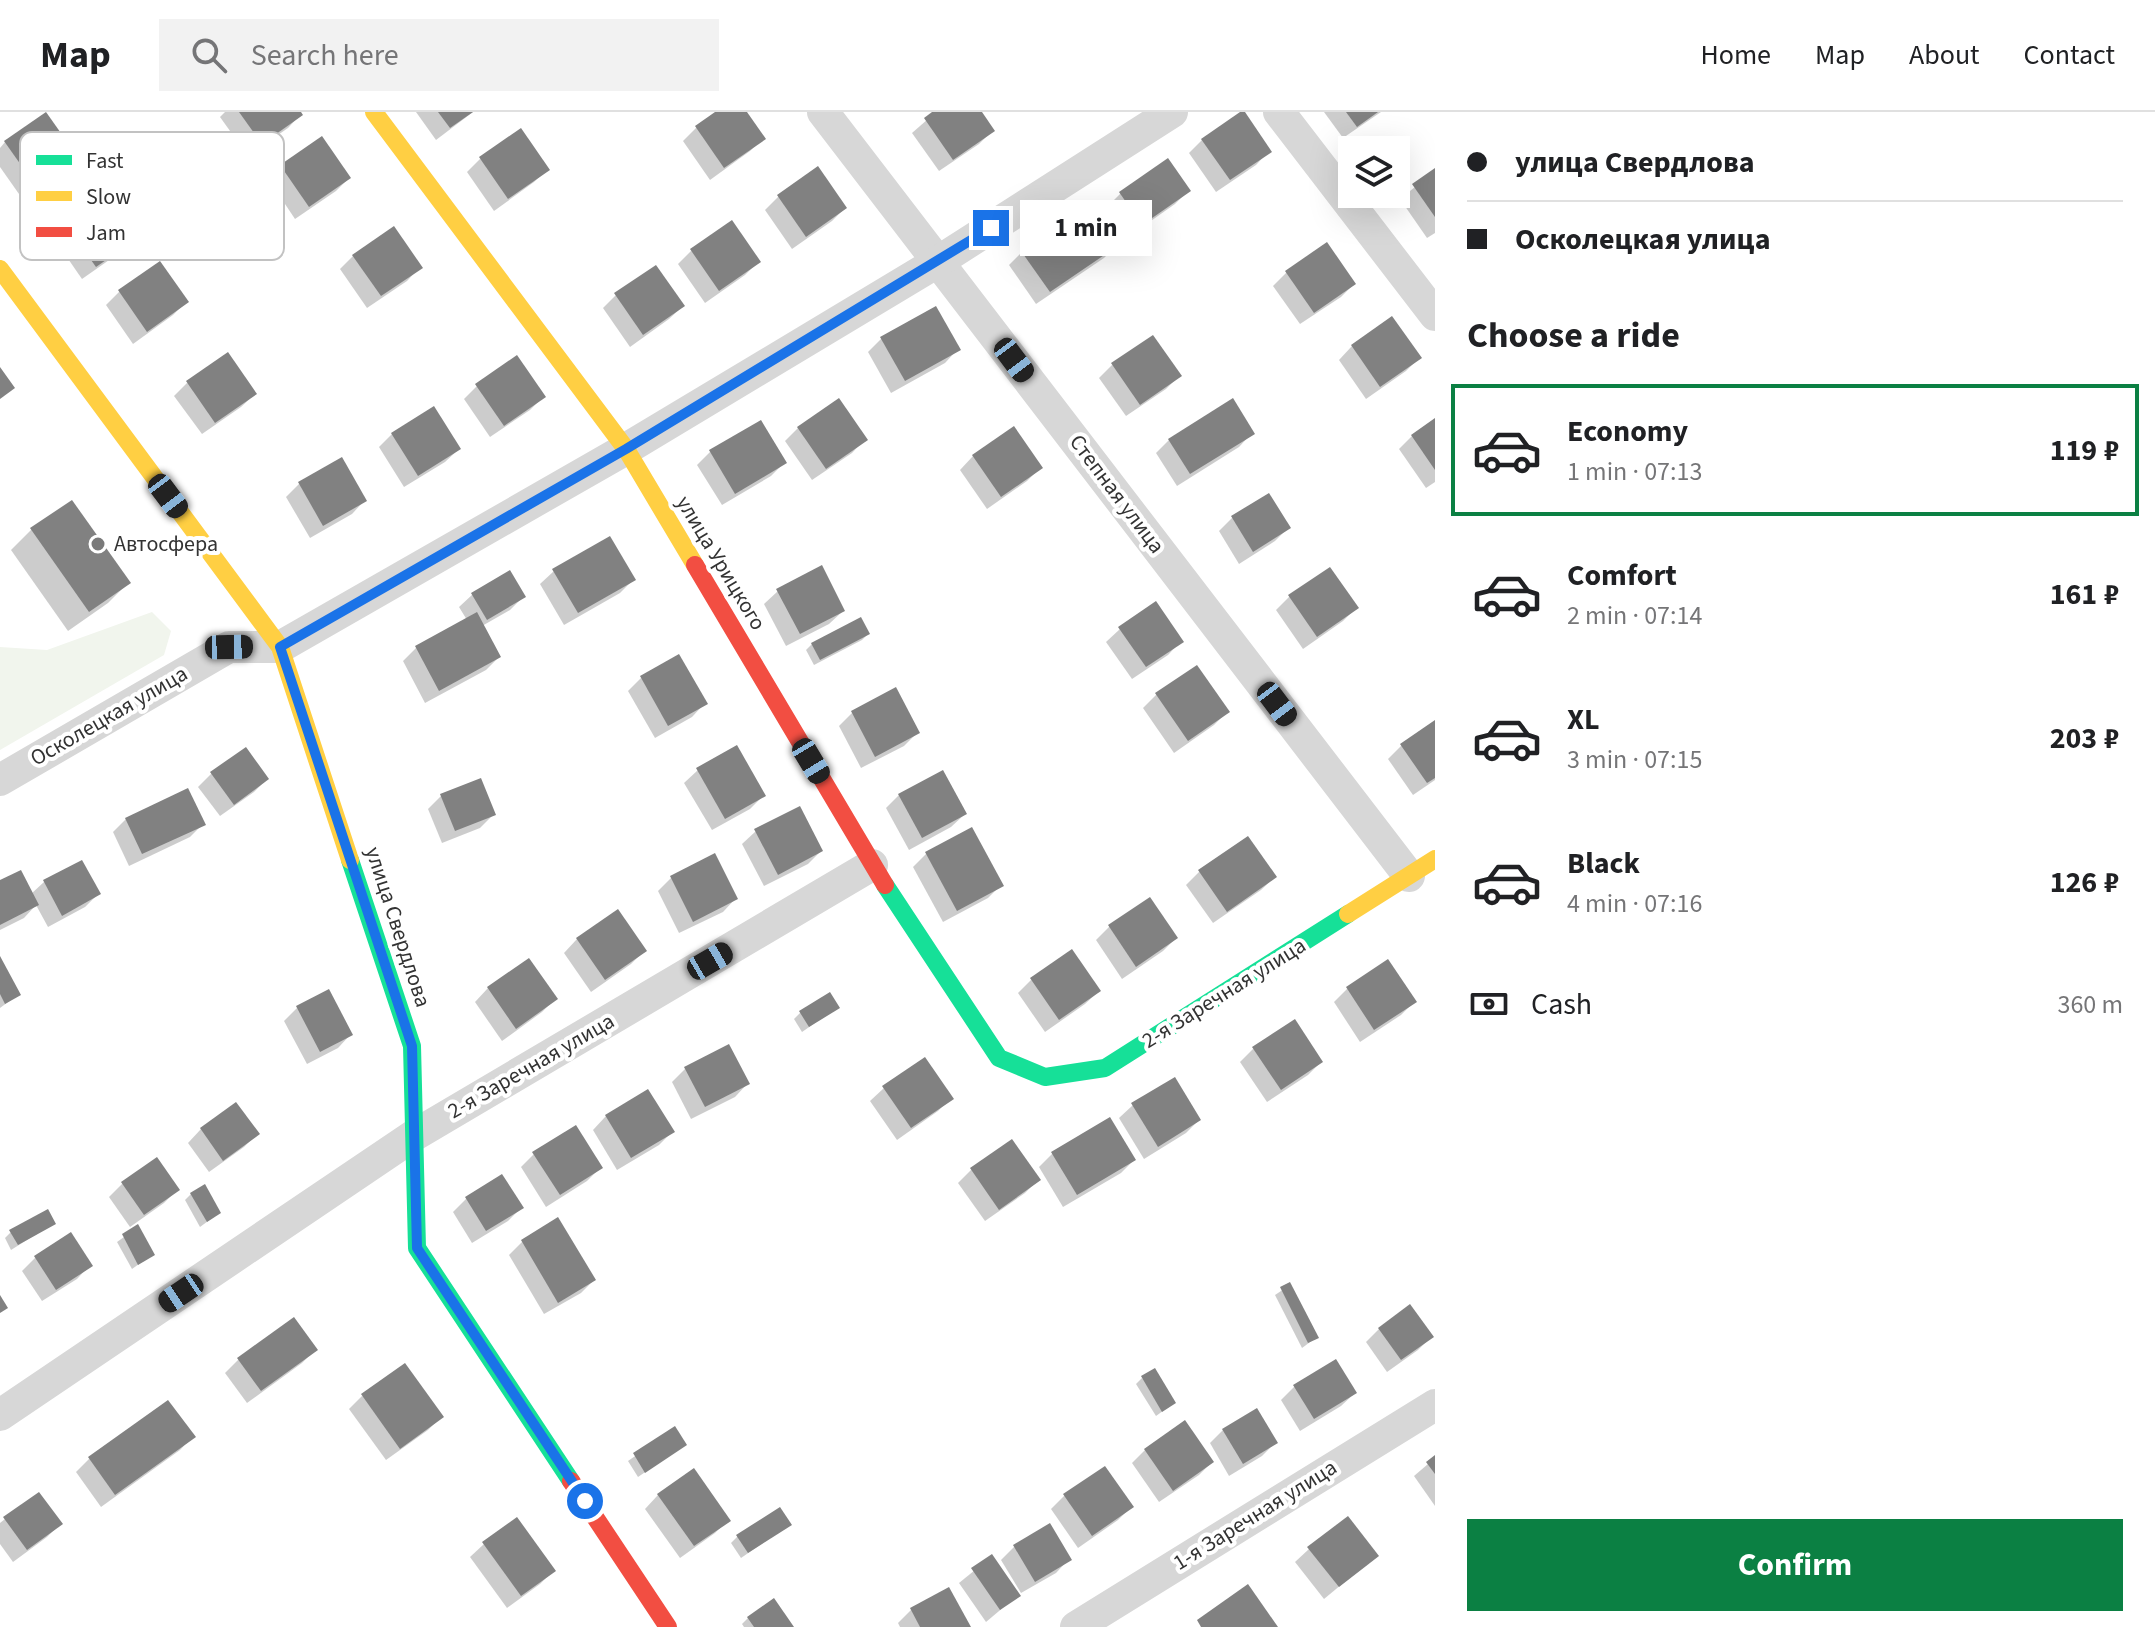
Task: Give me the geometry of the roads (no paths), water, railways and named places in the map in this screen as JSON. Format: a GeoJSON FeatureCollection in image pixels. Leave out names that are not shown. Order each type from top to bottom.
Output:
{"type":"FeatureCollection","features":[{"type":"Feature","properties":{"kind":"street","name":"улица Урицкого"},"geometry":{"type":"LineString","coordinates":[[374,112],[626,449],[872,865],[999,1058]]}},
{"type":"Feature","properties":{"kind":"street","name":"Степная улица"},"geometry":{"type":"LineString","coordinates":[[823,112],[1422,868]]}},
{"type":"Feature","properties":{"kind":"street","name":"Осколецкая улица"},"geometry":{"type":"LineString","coordinates":[[0,780],[229,647],[280,647],[626,449],[939,261],[1172,112]]}},
{"type":"Feature","properties":{"kind":"street"},"geometry":{"type":"LineString","coordinates":[[1279,112],[1435,315]]}},
{"type":"Feature","properties":{"kind":"street","name":"улица Свердлова"},"geometry":{"type":"LineString","coordinates":[[0,269],[280,647],[412,1046],[417,1248],[668,1627]]}},
{"type":"Feature","properties":{"kind":"street","name":"2-я Заречная улица"},"geometry":{"type":"LineString","coordinates":[[0,1415],[413,1136],[872,865]]}},
{"type":"Feature","properties":{"kind":"street","name":"2-я Заречная улица"},"geometry":{"type":"LineString","coordinates":[[999,1058],[1045,1077],[1105,1068],[1422,868]]}},
{"type":"Feature","properties":{"kind":"street","name":"1-я Заречная улица"},"geometry":{"type":"LineString","coordinates":[[1076,1627],[1435,1405]]}},
{"type":"Feature","properties":{"kind":"place","name":"Автосфера"},"geometry":{"type":"Point","coordinates":[98,544]}}]}
